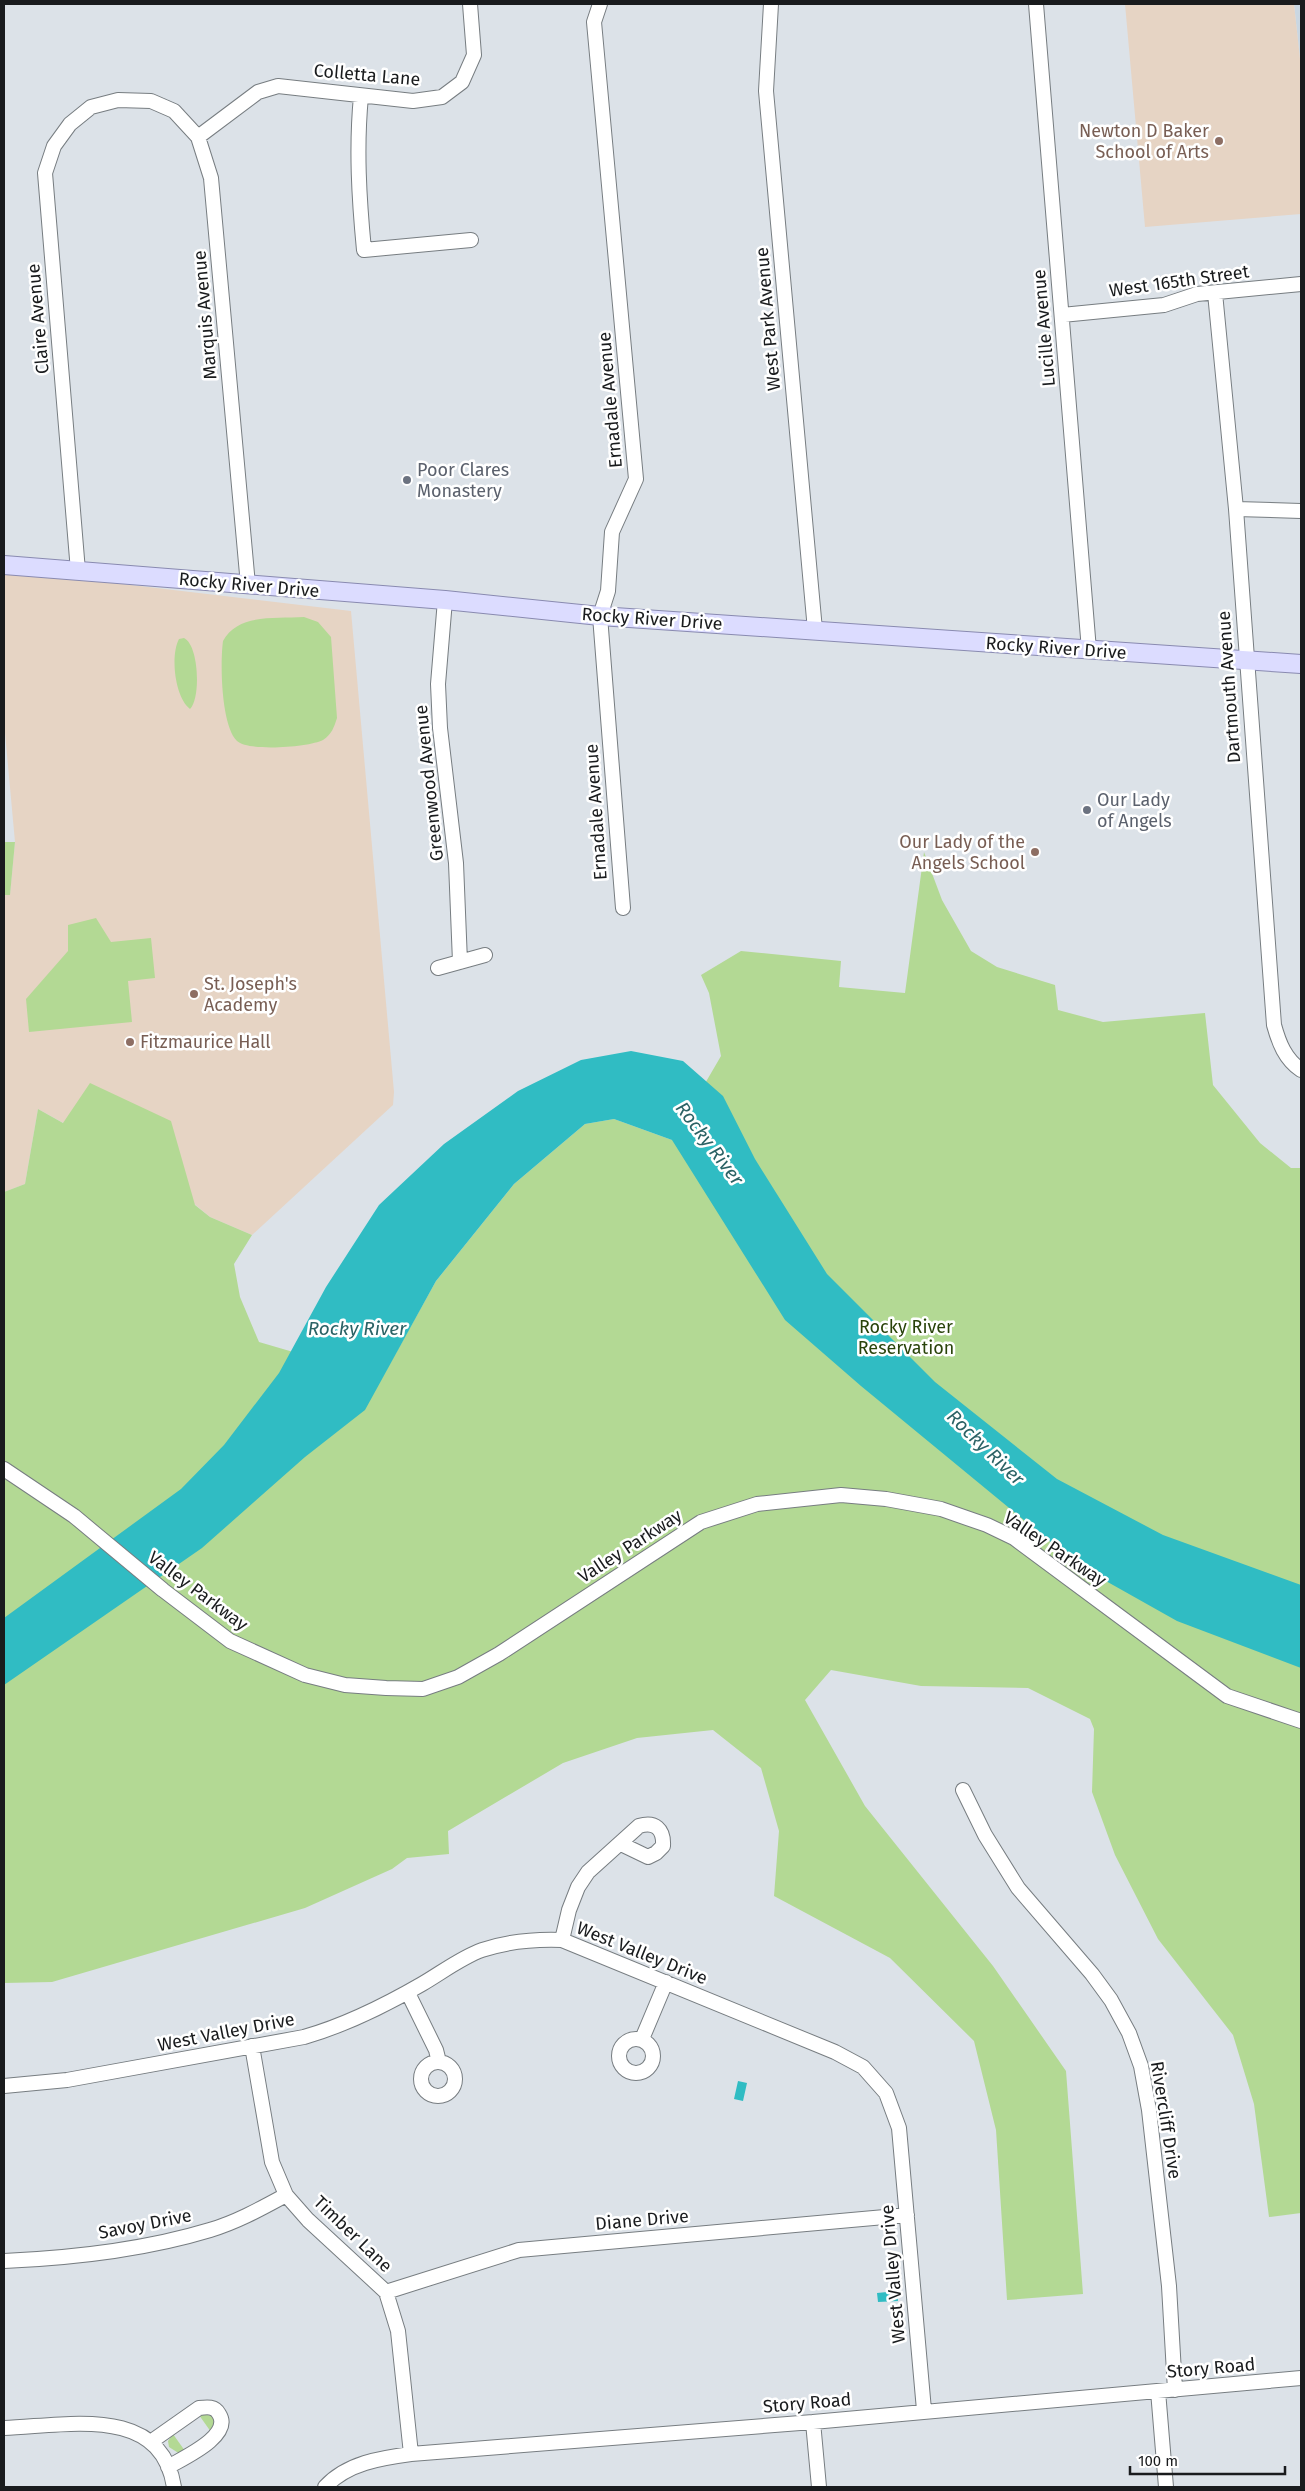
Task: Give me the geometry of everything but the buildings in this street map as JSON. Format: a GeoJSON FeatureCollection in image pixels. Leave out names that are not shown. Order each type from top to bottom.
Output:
{"type":"FeatureCollection","features":[{"type":"Feature","properties":{"kind":"main road","name":"Rocky River Drive"},"geometry":{"type":"LineString","coordinates":[[4,565],[445,600],[600,616],[1301,664]]}},
{"type":"Feature","properties":{"kind":"street","name":"Colletta Lane"},"geometry":{"type":"LineString","coordinates":[[198,137],[258,92],[278,86],[413,101],[442,97],[462,82],[474,55],[470,4]]}},
{"type":"Feature","properties":{"kind":"street","name":"Ernadale Avenue"},"geometry":{"type":"LineString","coordinates":[[600,4],[594,22],[636,479],[612,532],[608,591],[600,616],[623,908]]}},
{"type":"Feature","properties":{"kind":"street","name":"West Park Avenue"},"geometry":{"type":"LineString","coordinates":[[771,4],[766,91],[815,630]]}},
{"type":"Feature","properties":{"kind":"street","name":"Lucille Avenue"},"geometry":{"type":"LineString","coordinates":[[1036,4],[1089,650]]}},
{"type":"Feature","properties":{"kind":"street"},"geometry":{"type":"LineString","coordinates":[[361,96],[357,172],[364,250],[471,240]]}},
{"type":"Feature","properties":{"kind":"street","name":"Marquis Avenue"},"geometry":{"type":"LineString","coordinates":[[118,100],[151,101],[174,111],[198,137],[211,178],[248,585]]}},
{"type":"Feature","properties":{"kind":"street","name":"Claire Avenue"},"geometry":{"type":"LineString","coordinates":[[78,571],[45,173],[54,146],[70,124],[91,108],[118,100]]}},
{"type":"Feature","properties":{"kind":"street","name":"West 165th Street"},"geometry":{"type":"LineString","coordinates":[[1062,315],[1164,305],[1197,294],[1301,284]]}},
{"type":"Feature","properties":{"kind":"street","name":"Dartmouth Avenue"},"geometry":{"type":"LineString","coordinates":[[1215,293],[1236,509],[1245,661],[1274,1025],[1280,1047],[1294,1065],[1301,1070]]}},
{"type":"Feature","properties":{"kind":"street"},"geometry":{"type":"LineString","coordinates":[[1236,509],[1301,512]]}},
{"type":"Feature","properties":{"kind":"street","name":"Greenwood Avenue"},"geometry":{"type":"LineString","coordinates":[[445,600],[439,702],[456,863],[460,962]]}},
{"type":"Feature","properties":{"kind":"street"},"geometry":{"type":"LineString","coordinates":[[438,968],[485,956]]}},
{"type":"Feature","properties":{"kind":"street","name":"Valley Parkway"},"geometry":{"type":"LineString","coordinates":[[4,1469],[36,1488],[74,1516],[163,1590],[230,1641],[305,1674],[345,1685],[423,1689],[458,1677],[499,1654],[701,1522],[756,1504],[841,1495],[886,1499],[941,1509],[987,1525],[1014,1538],[1227,1696],[1301,1721]]}},
{"type":"Feature","properties":{"kind":"street","name":"Rivercliff Drive"},"geometry":{"type":"LineString","coordinates":[[964,1790],[985,1835],[1018,1888],[1112,2000],[1129,2033],[1141,2066],[1150,2110],[1169,2286],[1175,2390]]}},
{"type":"Feature","properties":{"kind":"street"},"geometry":{"type":"LineString","coordinates":[[562,1940],[578,1887],[588,1872],[621,1844]]}},
{"type":"Feature","properties":{"kind":"street","name":"West Valley Drive"},"geometry":{"type":"LineString","coordinates":[[4,2086],[67,2080],[328,2030],[373,2011],[480,1950],[512,1942],[535,1939],[562,1940],[836,2052],[864,2067],[886,2093],[899,2128],[924,2410]]}},
{"type":"Feature","properties":{"kind":"street"},"geometry":{"type":"LineString","coordinates":[[642,2039],[666,1982]]}},
{"type":"Feature","properties":{"kind":"street"},"geometry":{"type":"LineString","coordinates":[[408,1992],[436,2050],[439,2062]]}},
{"type":"Feature","properties":{"kind":"street","name":"Timber Lane"},"geometry":{"type":"LineString","coordinates":[[252,2046],[272,2162],[286,2195],[308,2220],[386,2292],[398,2331],[411,2454]]}},
{"type":"Feature","properties":{"kind":"street","name":"Savoy Drive"},"geometry":{"type":"LineString","coordinates":[[4,2261],[106,2252],[170,2240],[220,2226],[246,2216],[286,2195]]}},
{"type":"Feature","properties":{"kind":"street","name":"Diane Drive"},"geometry":{"type":"LineString","coordinates":[[386,2292],[519,2250],[907,2215]]}},
{"type":"Feature","properties":{"kind":"street","name":"Story Road"},"geometry":{"type":"LineString","coordinates":[[325,2487],[332,2479],[356,2466],[381,2458],[411,2454],[813,2422],[924,2410],[1301,2378]]}},
{"type":"Feature","properties":{"kind":"street"},"geometry":{"type":"LineString","coordinates":[[1158,2391],[1166,2487]]}},
{"type":"Feature","properties":{"kind":"street"},"geometry":{"type":"LineString","coordinates":[[152,2441],[199,2408],[207,2407],[215,2409],[219,2413],[222,2420],[221,2429],[216,2437],[168,2467]]}},
{"type":"Feature","properties":{"kind":"street"},"geometry":{"type":"LineString","coordinates":[[813,2422],[819,2487]]}},
{"type":"Feature","properties":{"kind":"street"},"geometry":{"type":"LineString","coordinates":[[4,2428],[103,2424],[121,2427],[152,2441],[162,2452],[174,2487]]}},
{"type":"Feature","properties":{"kind":"shaded area","name":"Newton D Baker School of Arts"},"geometry":{"type":"Polygon","coordinates":[[[1125,4],[1294,4],[1301,68],[1301,214],[1145,227],[1125,4]]]}},
{"type":"Feature","properties":{"kind":"shaded area"},"geometry":{"type":"Polygon","coordinates":[[[1294,4],[1301,4],[1301,68],[1294,4]]]}},
{"type":"Feature","properties":{"kind":"shaded area","name":"St. Joseph's Academy"},"geometry":{"type":"Polygon","coordinates":[[[4,570],[351,611],[394,1092],[393,1105],[252,1235],[210,1217],[163,1178],[38,1109],[25,1184],[4,1192],[4,895],[10,894],[15,842],[4,722],[4,570]]]}},
{"type":"Feature","properties":{"kind":"green space"},"geometry":{"type":"Polygon","coordinates":[[[304,617],[318,622],[331,637],[337,718],[334,727],[323,740],[306,745],[266,747],[244,744],[237,741],[228,722],[225,708],[222,678],[223,641],[230,632],[248,622],[270,618],[304,617]]]}},
{"type":"Feature","properties":{"kind":"green space"},"geometry":{"type":"Polygon","coordinates":[[[184,638],[193,650],[197,672],[196,694],[190,709],[181,696],[175,666],[176,646],[179,639],[184,638]]]}},
{"type":"Feature","properties":{"kind":"green space"},"geometry":{"type":"Polygon","coordinates":[[[4,842],[15,842],[10,895],[4,895],[4,842]]]}},
{"type":"Feature","properties":{"kind":"green space","name":"Rocky River Reservation"},"geometry":{"type":"Polygon","coordinates":[[[924,852],[942,900],[971,951],[997,967],[1055,985],[1058,1010],[1103,1022],[1205,1013],[1213,1085],[1260,1143],[1291,1168],[1301,1168],[1301,2213],[1269,2217],[1254,2104],[1233,2035],[1158,1939],[1115,1855],[1092,1792],[1094,1729],[1090,1719],[1028,1688],[921,1686],[831,1670],[805,1700],[865,1806],[993,1966],[1066,2071],[1083,2294],[1007,2300],[996,2130],[974,2041],[890,1958],[774,1896],[779,1831],[761,1768],[713,1730],[637,1738],[563,1763],[448,1831],[449,1854],[407,1858],[392,1869],[305,1908],[52,1982],[4,1983],[4,1192],[25,1184],[38,1109],[63,1123],[90,1083],[171,1121],[195,1205],[210,1217],[252,1235],[234,1264],[240,1297],[259,1342],[382,1378],[436,1281],[514,1184],[585,1124],[614,1119],[672,1140],[721,1056],[709,993],[701,975],[741,951],[841,961],[839,987],[905,993],[924,852]]]}},
{"type":"Feature","properties":{"kind":"green space"},"geometry":{"type":"Polygon","coordinates":[[[96,918],[111,942],[151,938],[155,978],[128,981],[132,1022],[29,1032],[26,999],[68,951],[68,925],[96,918]]]}},
{"type":"Feature","properties":{"kind":"green space"},"geometry":{"type":"Polygon","coordinates":[[[199,2415],[213,2416],[216,2423],[211,2432],[199,2415]]]}},
{"type":"Feature","properties":{"kind":"green space"},"geometry":{"type":"Polygon","coordinates":[[[173,2434],[185,2451],[180,2454],[169,2447],[168,2441],[173,2434]]]}},
{"type":"Feature","properties":{"kind":"water","name":"Rocky River"},"geometry":{"type":"Polygon","coordinates":[[[631,1051],[683,1061],[723,1096],[755,1159],[827,1274],[935,1382],[1057,1479],[1163,1535],[1301,1585],[1301,1668],[1177,1621],[1081,1567],[861,1386],[785,1320],[672,1140],[614,1119],[585,1124],[514,1184],[436,1281],[365,1410],[305,1457],[202,1548],[4,1685],[4,1618],[181,1489],[224,1445],[279,1373],[326,1287],[379,1205],[444,1144],[518,1091],[581,1060],[631,1051]]]}},
{"type":"Feature","properties":{"kind":"water"},"geometry":{"type":"Polygon","coordinates":[[[738,2081],[747,2083],[743,2101],[734,2099],[738,2081]]]}},
{"type":"Feature","properties":{"kind":"water"},"geometry":{"type":"Polygon","coordinates":[[[897,2291],[898,2301],[878,2302],[877,2293],[897,2291]]]}},
{"type":"Feature","properties":{"kind":"place","name":"Newton D Baker School of Arts"},"geometry":{"type":"Point","coordinates":[1219,141]}},
{"type":"Feature","properties":{"kind":"place","name":"Poor Clares Monastery"},"geometry":{"type":"Point","coordinates":[407,480]}},
{"type":"Feature","properties":{"kind":"place","name":"Our Lady of Angels"},"geometry":{"type":"Point","coordinates":[1087,810]}},
{"type":"Feature","properties":{"kind":"place","name":"Our Lady of the Angels School"},"geometry":{"type":"Point","coordinates":[1035,852]}},
{"type":"Feature","properties":{"kind":"place","name":"St. Joseph's Academy"},"geometry":{"type":"Point","coordinates":[194,994]}},
{"type":"Feature","properties":{"kind":"place","name":"Fitzmaurice Hall"},"geometry":{"type":"Point","coordinates":[130,1042]}}]}
